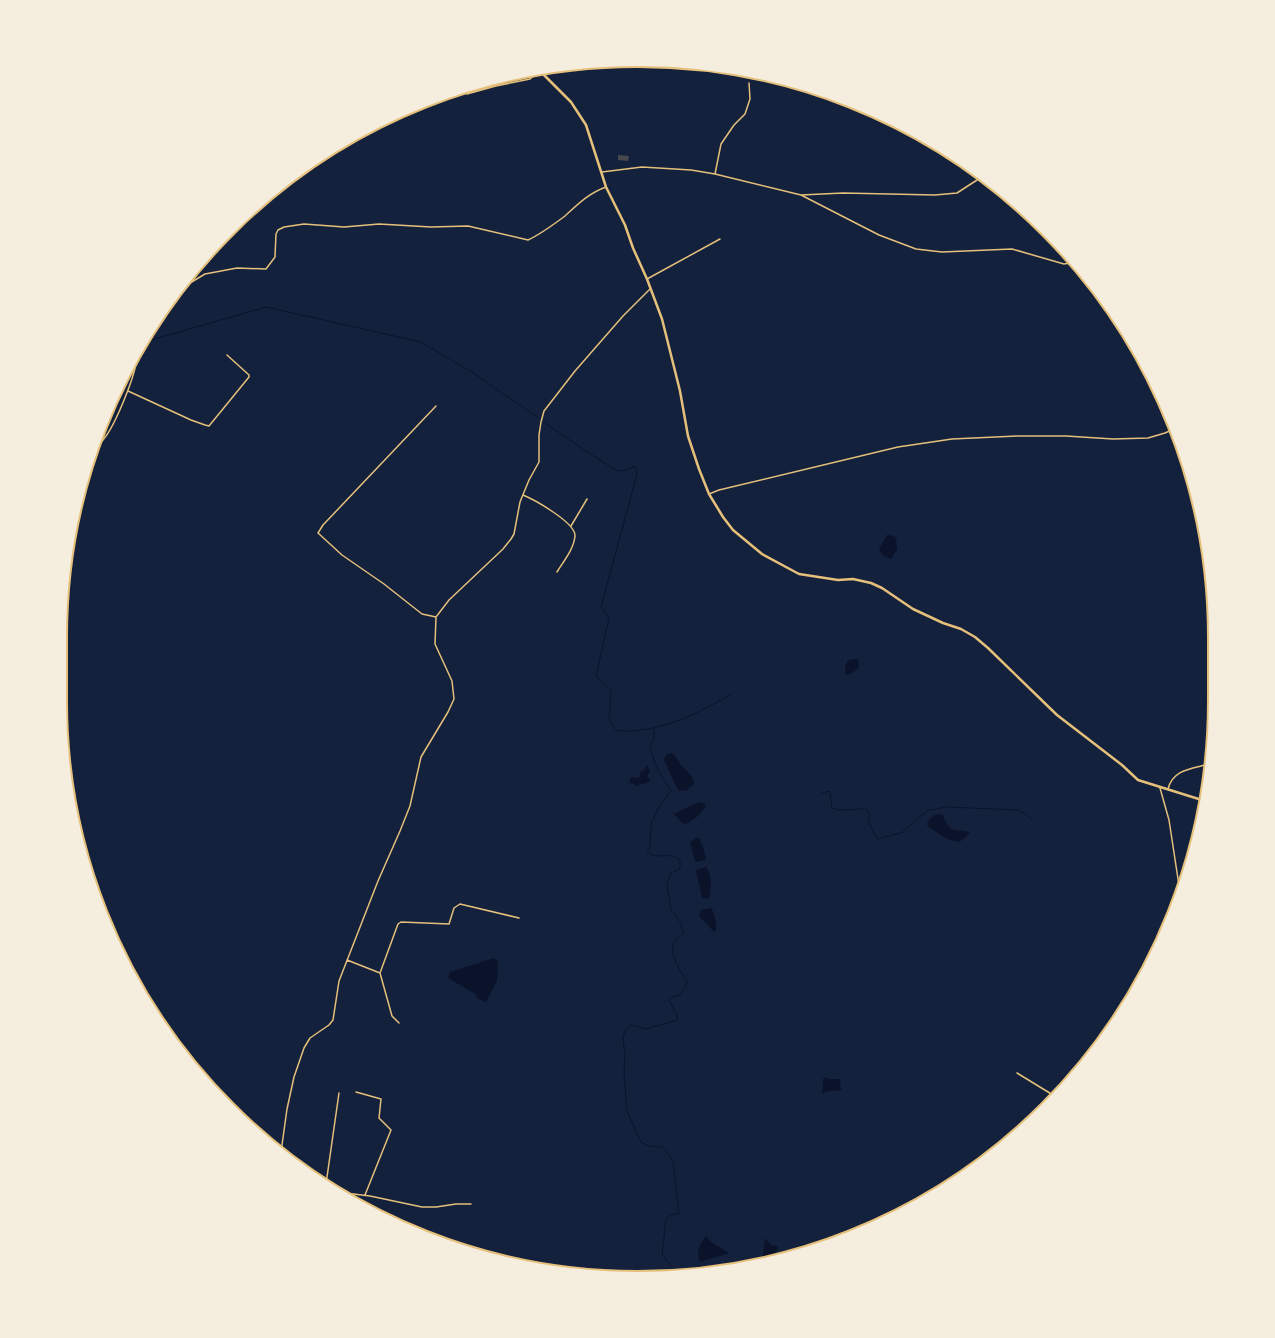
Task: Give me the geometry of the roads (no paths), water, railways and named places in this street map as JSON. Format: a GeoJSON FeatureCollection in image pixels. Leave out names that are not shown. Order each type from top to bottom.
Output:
{"type":"FeatureCollection","features":[{"type":"Feature","properties":{"kind":"main road"},"geometry":{"type":"LineString","coordinates":[[544,75],[571,102],[581,116],[590,136],[600,172],[648,279],[662,319],[680,391],[688,436],[709,494],[732,530],[762,554],[799,574],[838,580],[854,579],[871,583],[882,588],[913,609],[943,623],[961,629],[975,637],[995,654],[1057,715],[1122,765],[1138,780],[1199,799]]}},
{"type":"Feature","properties":{"kind":"street"},"geometry":{"type":"LineString","coordinates":[[467,94],[531,77]]}},
{"type":"Feature","properties":{"kind":"street"},"geometry":{"type":"LineString","coordinates":[[715,174],[721,144],[734,125],[745,114],[750,99],[749,84]]}},
{"type":"Feature","properties":{"kind":"street"},"geometry":{"type":"LineString","coordinates":[[600,172],[642,167],[668,168],[715,174],[801,195],[879,236],[916,249],[942,252],[1012,249],[1064,264],[1068,263]]}},
{"type":"Feature","properties":{"kind":"street"},"geometry":{"type":"LineString","coordinates":[[801,195],[843,193],[935,195],[957,193],[977,180]]}},
{"type":"Feature","properties":{"kind":"street"},"geometry":{"type":"LineString","coordinates":[[193,280],[205,274],[221,270],[237,268],[266,269],[274,257],[276,234],[278,230],[284,227],[304,224],[344,226],[379,224],[431,227],[468,226],[528,240],[550,227],[587,196],[606,187]]}},
{"type":"Feature","properties":{"kind":"street"},"geometry":{"type":"LineString","coordinates":[[648,279],[720,240]]}},
{"type":"Feature","properties":{"kind":"street"},"geometry":{"type":"LineString","coordinates":[[282,1146],[287,1109],[299,1060],[310,1038],[329,1025],[333,1020],[337,987],[378,881],[410,806],[421,757],[448,712],[454,699],[452,681],[435,644],[436,617],[449,600],[503,549],[514,534],[520,502],[538,462],[539,435],[544,412],[575,371],[623,316],[651,288]]}},
{"type":"Feature","properties":{"kind":"street"},"geometry":{"type":"LineString","coordinates":[[128,391],[191,420],[209,426],[249,377],[249,375],[227,356]]}},
{"type":"Feature","properties":{"kind":"street"},"geometry":{"type":"LineString","coordinates":[[102,441],[128,391],[136,366]]}},
{"type":"Feature","properties":{"kind":"street"},"geometry":{"type":"LineString","coordinates":[[436,406],[323,525],[318,533],[342,555],[384,584],[422,614],[436,617]]}},
{"type":"Feature","properties":{"kind":"street"},"geometry":{"type":"LineString","coordinates":[[709,494],[719,490],[892,448],[952,439],[1017,436],[1066,436],[1113,439],[1148,438],[1169,431]]}},
{"type":"Feature","properties":{"kind":"street"},"geometry":{"type":"LineString","coordinates":[[523,495],[548,509],[571,526],[574,530],[574,540],[557,572]]}},
{"type":"Feature","properties":{"kind":"street"},"geometry":{"type":"LineString","coordinates":[[571,526],[587,499]]}},
{"type":"Feature","properties":{"kind":"street"},"geometry":{"type":"LineString","coordinates":[[1168,789],[1173,777],[1182,772],[1204,765]]}},
{"type":"Feature","properties":{"kind":"street"},"geometry":{"type":"LineString","coordinates":[[1160,786],[1169,820],[1179,882]]}},
{"type":"Feature","properties":{"kind":"street"},"geometry":{"type":"LineString","coordinates":[[399,1023],[392,1016],[380,973],[399,923],[449,924],[454,908],[460,904],[519,918]]}},
{"type":"Feature","properties":{"kind":"street"},"geometry":{"type":"LineString","coordinates":[[347,960],[380,973]]}},
{"type":"Feature","properties":{"kind":"street"},"geometry":{"type":"LineString","coordinates":[[1017,1073],[1051,1094]]}},
{"type":"Feature","properties":{"kind":"street"},"geometry":{"type":"LineString","coordinates":[[356,1092],[381,1100],[379,1118],[391,1130],[365,1195]]}},
{"type":"Feature","properties":{"kind":"street"},"geometry":{"type":"LineString","coordinates":[[327,1179],[339,1093]]}},
{"type":"Feature","properties":{"kind":"street"},"geometry":{"type":"LineString","coordinates":[[349,1193],[365,1195],[428,1208],[456,1204],[471,1204]]}},
{"type":"Feature","properties":{"kind":"water"},"geometry":{"type":"Polygon","coordinates":[[[887,535],[894,536],[896,538],[897,549],[891,559],[883,556],[879,549],[887,535]]]}},
{"type":"Feature","properties":{"kind":"water"},"geometry":{"type":"Polygon","coordinates":[[[858,659],[859,667],[853,673],[846,675],[845,667],[848,660],[858,659]]]}},
{"type":"Feature","properties":{"kind":"water"},"geometry":{"type":"Polygon","coordinates":[[[671,753],[674,754],[680,764],[693,778],[694,784],[686,791],[678,790],[664,760],[666,755],[671,753]]]}},
{"type":"Feature","properties":{"kind":"water"},"geometry":{"type":"Polygon","coordinates":[[[647,765],[650,772],[648,774],[648,778],[650,781],[638,786],[629,783],[631,777],[638,778],[640,776],[640,772],[643,771],[647,765]]]}},
{"type":"Feature","properties":{"kind":"water"},"geometry":{"type":"Polygon","coordinates":[[[699,802],[704,803],[706,807],[697,817],[688,823],[685,824],[681,822],[674,814],[699,802]]]}},
{"type":"Feature","properties":{"kind":"water"},"geometry":{"type":"Polygon","coordinates":[[[934,815],[943,815],[945,821],[951,829],[970,832],[959,842],[942,836],[927,825],[928,821],[934,815]]]}},
{"type":"Feature","properties":{"kind":"water"},"geometry":{"type":"Polygon","coordinates":[[[696,838],[699,838],[702,843],[706,860],[695,862],[690,842],[696,838]]]}},
{"type":"Feature","properties":{"kind":"water"},"geometry":{"type":"Polygon","coordinates":[[[706,867],[709,873],[711,886],[710,897],[706,899],[702,898],[696,870],[706,867]]]}},
{"type":"Feature","properties":{"kind":"water"},"geometry":{"type":"Polygon","coordinates":[[[711,908],[716,922],[716,931],[714,932],[699,916],[701,910],[711,908]]]}},
{"type":"Feature","properties":{"kind":"water"},"geometry":{"type":"Polygon","coordinates":[[[494,958],[498,961],[497,981],[486,1002],[476,998],[477,995],[448,978],[450,972],[494,958]]]}},
{"type":"Feature","properties":{"kind":"water"},"geometry":{"type":"Polygon","coordinates":[[[825,1077],[828,1079],[841,1079],[840,1087],[843,1090],[828,1091],[822,1094],[823,1079],[825,1077]]]}},
{"type":"Feature","properties":{"kind":"water"},"geometry":{"type":"Polygon","coordinates":[[[706,1236],[713,1243],[729,1253],[700,1262],[698,1255],[699,1248],[706,1236]]]}},
{"type":"Feature","properties":{"kind":"water"},"geometry":{"type":"Polygon","coordinates":[[[765,1238],[771,1245],[779,1247],[775,1254],[763,1257],[765,1238]]]}},
{"type":"Feature","properties":{"kind":"waterway"},"geometry":{"type":"LineString","coordinates":[[151,340],[266,307],[421,342],[470,371],[539,418]]}},
{"type":"Feature","properties":{"kind":"waterway"},"geometry":{"type":"LineString","coordinates":[[544,422],[616,470],[626,470],[635,466],[637,474],[601,607],[609,618],[596,676],[611,690],[609,719],[616,730],[634,731],[665,725],[688,717],[732,694]]}},
{"type":"Feature","properties":{"kind":"waterway"},"geometry":{"type":"LineString","coordinates":[[654,729],[654,740],[650,744],[651,751],[660,774],[671,791],[659,807],[651,824],[650,848],[647,851],[653,855],[672,856],[680,860],[680,869],[671,873],[667,884],[671,910],[681,923],[684,934],[675,942],[673,947],[674,957],[687,981],[685,988],[680,995],[672,997],[669,1000],[677,1015],[677,1020],[646,1029],[631,1025],[625,1030],[623,1039],[625,1054],[624,1073],[627,1111],[641,1142],[648,1146],[662,1147],[666,1150],[673,1161],[679,1213],[670,1215],[666,1219],[662,1255],[671,1265]]}},
{"type":"Feature","properties":{"kind":"waterway"},"geometry":{"type":"LineString","coordinates":[[822,793],[830,791],[832,808],[838,810],[863,808],[868,811],[870,816],[868,821],[877,839],[901,833],[927,811],[945,807],[1019,810],[1033,820]]}}]}
